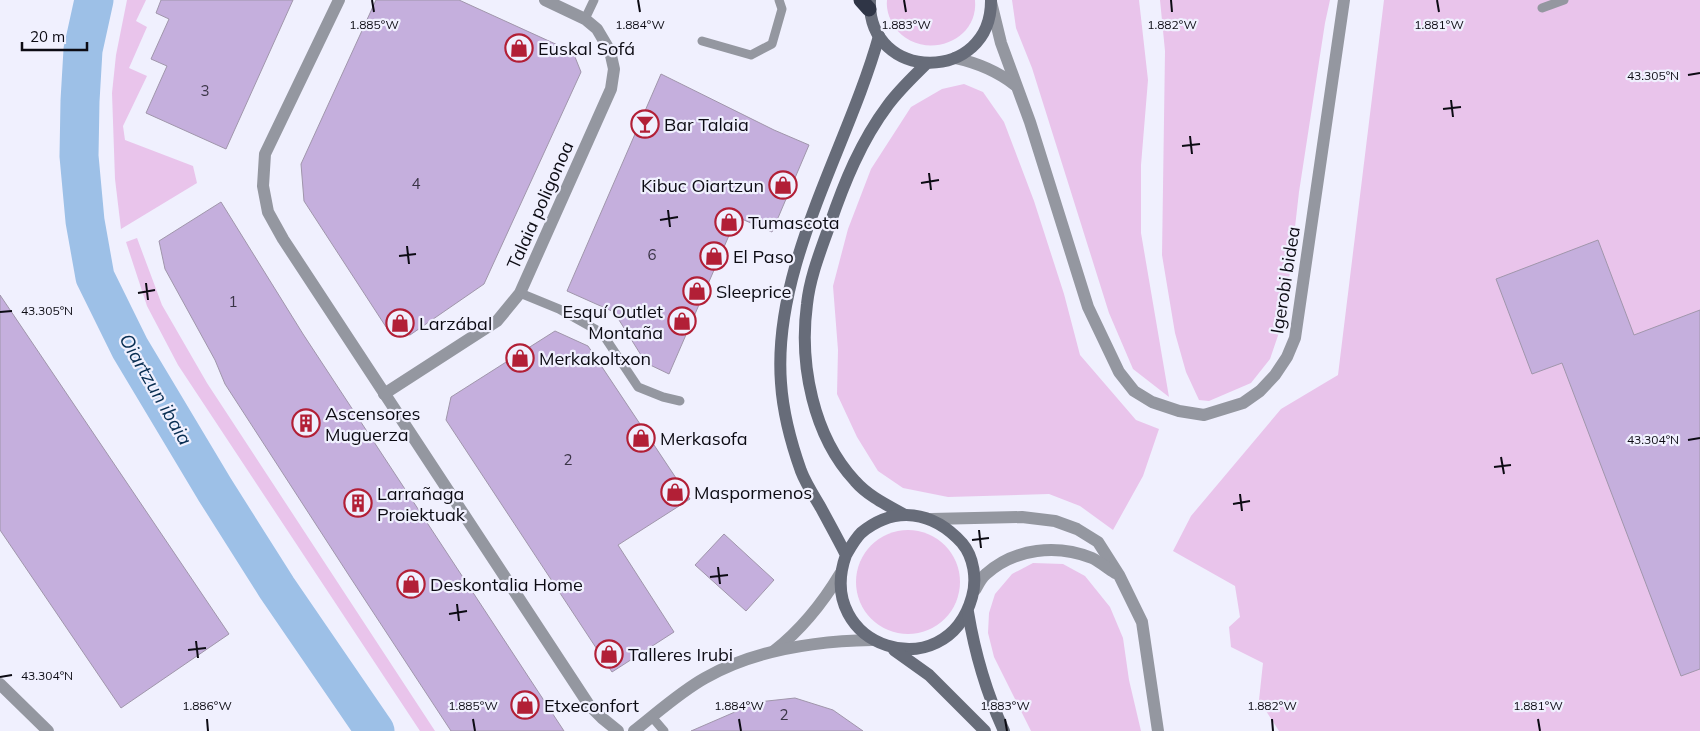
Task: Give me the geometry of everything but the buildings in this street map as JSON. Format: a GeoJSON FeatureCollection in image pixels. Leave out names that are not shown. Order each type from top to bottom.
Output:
{"type":"FeatureCollection","features":[{"type":"Feature","properties":{"kind":"main road"},"geometry":{"type":"LineString","coordinates":[[867,3],[872,23],[888,47],[899,56],[926,64],[946,62],[968,51],[985,30],[990,16],[991,1]]}},
{"type":"Feature","properties":{"kind":"main road"},"geometry":{"type":"LineString","coordinates":[[846,555],[802,473],[785,415],[780,366],[786,304],[801,246],[870,70],[879,36]]}},
{"type":"Feature","properties":{"kind":"main road"},"geometry":{"type":"LineString","coordinates":[[905,515],[871,495],[856,483],[834,454],[811,392],[807,369],[805,324],[807,302],[815,270],[843,186],[868,136],[888,105],[926,64]]}},
{"type":"Feature","properties":{"kind":"main road"},"geometry":{"type":"LineString","coordinates":[[905,515],[931,519],[950,530],[965,547],[974,568],[974,590],[968,612],[958,627],[944,639],[927,647],[908,650],[890,647],[872,640],[857,628],[846,612],[840,593],[840,574],[846,555],[860,534],[880,520],[905,515]]}},
{"type":"Feature","properties":{"kind":"main road"},"geometry":{"type":"LineString","coordinates":[[968,612],[977,659],[984,682],[1004,731]]}},
{"type":"Feature","properties":{"kind":"main road"},"geometry":{"type":"LineString","coordinates":[[890,647],[929,675],[985,731]]}},
{"type":"Feature","properties":{"kind":"street"},"geometry":{"type":"LineString","coordinates":[[339,0],[265,154],[263,186],[268,212],[283,239],[589,705],[618,731]]}},
{"type":"Feature","properties":{"kind":"street","name":"Talaia poligonoa"},"geometry":{"type":"LineString","coordinates":[[384,394],[497,321],[520,293],[611,89],[614,69],[610,51],[597,29],[585,19],[545,0]]}},
{"type":"Feature","properties":{"kind":"street","name":"Igerobi bidea"},"geometry":{"type":"LineString","coordinates":[[991,1],[1001,43],[1030,122],[1088,308],[1119,372],[1134,391],[1152,402],[1179,411],[1204,415],[1243,403],[1260,391],[1275,375],[1287,357],[1295,338],[1344,0]]}},
{"type":"Feature","properties":{"kind":"street"},"geometry":{"type":"LineString","coordinates":[[956,58],[988,67],[1015,85]]}},
{"type":"Feature","properties":{"kind":"street"},"geometry":{"type":"LineString","coordinates":[[931,519],[1022,517],[1055,521],[1077,529],[1098,542],[1119,575],[1142,622],[1158,731]]}},
{"type":"Feature","properties":{"kind":"street"},"geometry":{"type":"LineString","coordinates":[[974,590],[985,575],[999,564],[1025,552],[1056,550],[1092,558],[1119,575]]}},
{"type":"Feature","properties":{"kind":"street"},"geometry":{"type":"LineString","coordinates":[[770,654],[792,637],[811,617],[827,596],[840,574]]}},
{"type":"Feature","properties":{"kind":"street"},"geometry":{"type":"LineString","coordinates":[[634,731],[704,679],[725,668],[770,654],[822,643],[872,640]]}},
{"type":"Feature","properties":{"kind":"street"},"geometry":{"type":"LineString","coordinates":[[0,684],[48,731]]}},
{"type":"Feature","properties":{"kind":"lane"},"geometry":{"type":"LineString","coordinates":[[585,19],[594,0]]}},
{"type":"Feature","properties":{"kind":"lane"},"geometry":{"type":"LineString","coordinates":[[702,41],[751,55],[772,44],[782,9],[779,0]]}},
{"type":"Feature","properties":{"kind":"lane"},"geometry":{"type":"LineString","coordinates":[[1542,8],[1564,0]]}},
{"type":"Feature","properties":{"kind":"lane"},"geometry":{"type":"LineString","coordinates":[[520,293],[559,309],[602,333],[638,387],[663,397],[680,401]]}},
{"type":"Feature","properties":{"kind":"lane"},"geometry":{"type":"LineString","coordinates":[[652,717],[664,731]]}},
{"type":"Feature","properties":{"kind":"shaded area"},"geometry":{"type":"Polygon","coordinates":[[[127,0],[146,0],[136,21],[147,27],[129,68],[147,76],[123,126],[125,140],[193,166],[197,183],[121,229],[115,179],[112,93],[116,55],[127,0]]]}},
{"type":"Feature","properties":{"kind":"shaded area"},"geometry":{"type":"Polygon","coordinates":[[[887,0],[975,0],[974,16],[967,28],[957,37],[945,43],[931,45],[917,43],[905,37],[894,26],[888,13],[887,0]]]}},
{"type":"Feature","properties":{"kind":"shaded area"},"geometry":{"type":"Polygon","coordinates":[[[1012,0],[1139,0],[1148,80],[1141,165],[1141,233],[1169,397],[1133,369],[1109,313],[1032,68],[1016,28],[1012,0]]]}},
{"type":"Feature","properties":{"kind":"shaded area"},"geometry":{"type":"Polygon","coordinates":[[[1160,0],[1330,0],[1299,192],[1285,315],[1270,359],[1251,383],[1209,401],[1199,400],[1186,372],[1175,333],[1162,255],[1165,51],[1160,0]]]}},
{"type":"Feature","properties":{"kind":"shaded area"},"geometry":{"type":"Polygon","coordinates":[[[1384,0],[1700,0],[1700,731],[1279,731],[1259,700],[1263,663],[1231,647],[1229,627],[1240,617],[1235,586],[1173,551],[1191,516],[1281,409],[1338,375],[1384,0]]]}},
{"type":"Feature","properties":{"kind":"shaded area"},"geometry":{"type":"Polygon","coordinates":[[[964,84],[983,92],[1004,122],[1034,201],[1064,294],[1080,355],[1136,420],[1159,429],[1143,476],[1113,530],[1080,506],[1049,494],[948,497],[903,488],[878,471],[857,437],[837,394],[838,350],[833,286],[848,229],[871,169],[911,107],[942,89],[964,84]]]}},
{"type":"Feature","properties":{"kind":"shaded area"},"geometry":{"type":"Polygon","coordinates":[[[137,238],[162,305],[207,383],[435,731],[420,731],[178,365],[147,306],[126,242],[137,238]]]}},
{"type":"Feature","properties":{"kind":"shaded area"},"geometry":{"type":"Polygon","coordinates":[[[908,530],[928,534],[945,545],[956,562],[960,582],[956,602],[945,619],[928,630],[908,634],[888,630],[871,619],[860,602],[856,582],[860,562],[871,545],[888,534],[908,530]]]}},
{"type":"Feature","properties":{"kind":"shaded area"},"geometry":{"type":"Polygon","coordinates":[[[1033,563],[1063,564],[1085,576],[1110,607],[1123,638],[1129,680],[1141,731],[1031,731],[994,657],[988,633],[989,613],[995,594],[1012,574],[1033,563]]]}},
{"type":"Feature","properties":{"kind":"waterway","name":"Oiartzun ibaia"},"geometry":{"type":"LineString","coordinates":[[94,0],[83,50],[79,156],[85,221],[95,277],[130,348],[215,490],[277,588],[375,731]]}},
{"type":"Feature","properties":{"kind":"place","name":"Euskal Sofá"},"geometry":{"type":"Point","coordinates":[519,48]}},
{"type":"Feature","properties":{"kind":"place","name":"Bar Talaia"},"geometry":{"type":"Point","coordinates":[645,124]}},
{"type":"Feature","properties":{"kind":"place","name":"Kibuc Oiartzun"},"geometry":{"type":"Point","coordinates":[783,185]}},
{"type":"Feature","properties":{"kind":"place","name":"Tumascota"},"geometry":{"type":"Point","coordinates":[729,222]}},
{"type":"Feature","properties":{"kind":"place","name":"El Paso"},"geometry":{"type":"Point","coordinates":[714,256]}},
{"type":"Feature","properties":{"kind":"place","name":"Sleeprice"},"geometry":{"type":"Point","coordinates":[697,291]}},
{"type":"Feature","properties":{"kind":"place","name":"Esquí Outlet Montaña"},"geometry":{"type":"Point","coordinates":[682,321]}},
{"type":"Feature","properties":{"kind":"place","name":"Larzábal"},"geometry":{"type":"Point","coordinates":[400,323]}},
{"type":"Feature","properties":{"kind":"place","name":"Merkakoltxon"},"geometry":{"type":"Point","coordinates":[520,358]}},
{"type":"Feature","properties":{"kind":"place","name":"Ascensores Muguerza"},"geometry":{"type":"Point","coordinates":[306,423]}},
{"type":"Feature","properties":{"kind":"place","name":"Merkasofa"},"geometry":{"type":"Point","coordinates":[641,438]}},
{"type":"Feature","properties":{"kind":"place","name":"Maspormenos"},"geometry":{"type":"Point","coordinates":[675,492]}},
{"type":"Feature","properties":{"kind":"place","name":"Larrañaga Proiektuak"},"geometry":{"type":"Point","coordinates":[358,503]}},
{"type":"Feature","properties":{"kind":"place","name":"Deskontalia Home"},"geometry":{"type":"Point","coordinates":[411,584]}},
{"type":"Feature","properties":{"kind":"place","name":"Talleres Irubi"},"geometry":{"type":"Point","coordinates":[609,654]}},
{"type":"Feature","properties":{"kind":"place","name":"Etxeconfort"},"geometry":{"type":"Point","coordinates":[525,705]}}]}
